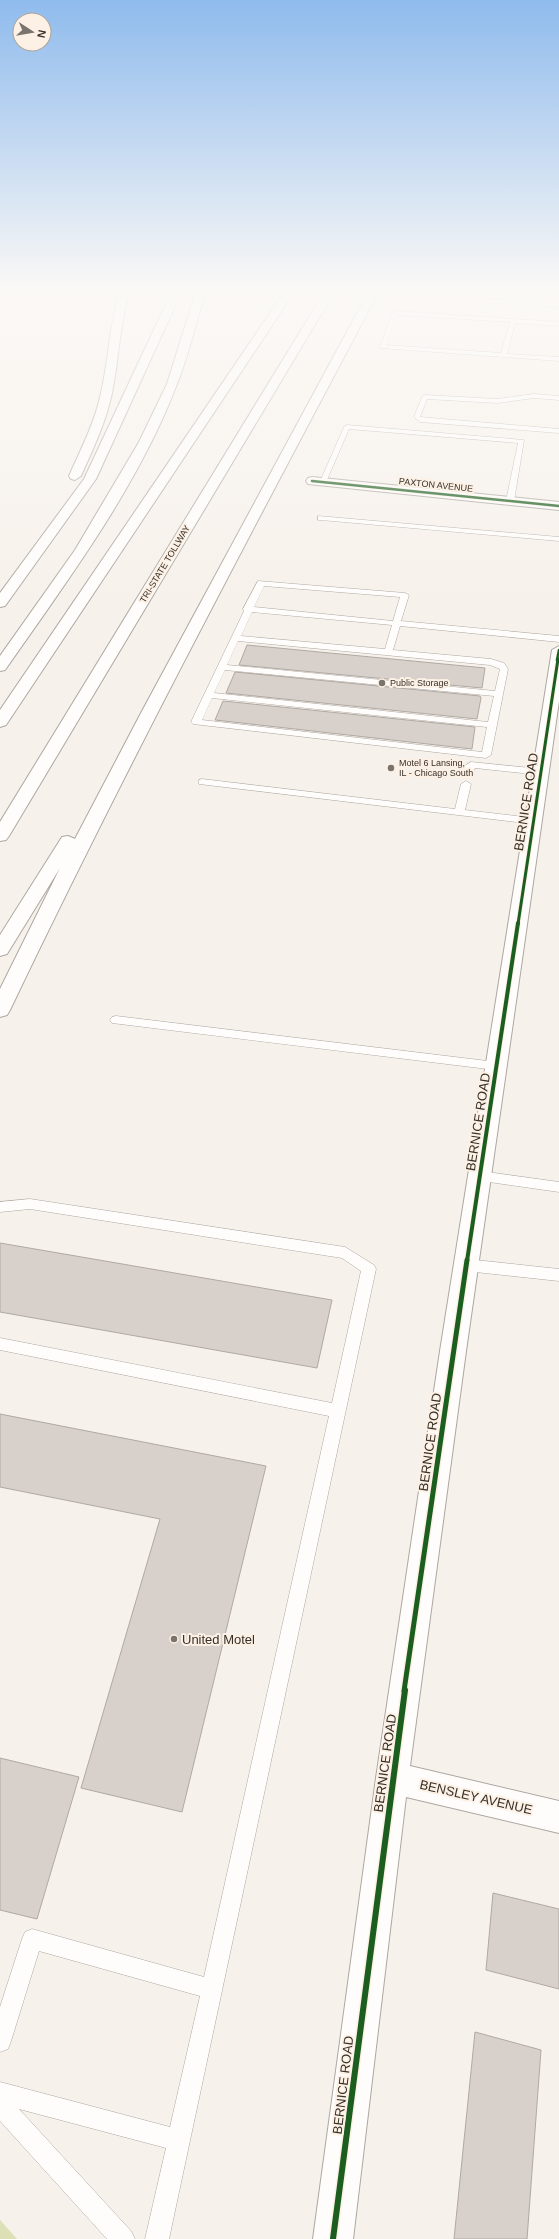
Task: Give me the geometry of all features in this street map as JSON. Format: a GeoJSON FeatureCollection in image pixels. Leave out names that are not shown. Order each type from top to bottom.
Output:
{"type":"FeatureCollection","features":[{"type":"Feature","properties":{"kind":"main road"},"geometry":{"type":"LineString","coordinates":[[29,564],[73,481],[94,435],[105,395]]}},
{"type":"Feature","properties":{"kind":"main road"},"geometry":{"type":"LineString","coordinates":[[0,603],[90,479],[129,395]]}},
{"type":"Feature","properties":{"kind":"main road"},"geometry":{"type":"LineString","coordinates":[[0,667],[81,550],[116,495],[145,442],[167,395]]}},
{"type":"Feature","properties":{"kind":"main road"},"geometry":{"type":"LineString","coordinates":[[0,722],[220,395]]}},
{"type":"Feature","properties":{"kind":"main road","name":"TRI-STATE TOLLWAY"},"geometry":{"type":"LineString","coordinates":[[0,836],[267,395]]}},
{"type":"Feature","properties":{"kind":"main road"},"geometry":{"type":"LineString","coordinates":[[0,1010],[61,884],[149,713],[318,395]]}},
{"type":"Feature","properties":{"kind":"main road","name":"PAXTON AVENUE"},"geometry":{"type":"LineString","coordinates":[[317,481],[559,506]]}},
{"type":"Feature","properties":{"kind":"main road","name":"BERNICE ROAD"},"geometry":{"type":"LineString","coordinates":[[333,2239],[392,1778],[466,1264],[559,650]]}},
{"type":"Feature","properties":{"kind":"main road"},"geometry":{"type":"LineString","coordinates":[[0,950],[149,713]]}},
{"type":"Feature","properties":{"kind":"main road","name":"BENSLEY AVENUE"},"geometry":{"type":"LineString","coordinates":[[392,1778],[559,1817]]}},
{"type":"Feature","properties":{"kind":"lane"},"geometry":{"type":"LineString","coordinates":[[559,398],[534,396],[496,400],[425,396],[417,417],[420,420],[559,431]]}},
{"type":"Feature","properties":{"kind":"lane"},"geometry":{"type":"LineString","coordinates":[[317,481],[348,427],[522,441],[510,501]]}},
{"type":"Feature","properties":{"kind":"lane"},"geometry":{"type":"LineString","coordinates":[[321,518],[559,539]]}},
{"type":"Feature","properties":{"kind":"lane"},"geometry":{"type":"LineString","coordinates":[[234,638],[492,662],[501,665],[504,669],[486,755],[196,722],[247,609],[261,582],[406,595],[388,652]]}},
{"type":"Feature","properties":{"kind":"lane"},"geometry":{"type":"LineString","coordinates":[[247,609],[559,639]]}},
{"type":"Feature","properties":{"kind":"lane"},"geometry":{"type":"LineString","coordinates":[[221,667],[499,694]]}},
{"type":"Feature","properties":{"kind":"lane"},"geometry":{"type":"LineString","coordinates":[[208,695],[493,725]]}},
{"type":"Feature","properties":{"kind":"lane"},"geometry":{"type":"LineString","coordinates":[[469,772],[471,764],[541,772]]}},
{"type":"Feature","properties":{"kind":"lane"},"geometry":{"type":"LineString","coordinates":[[202,782],[534,821]]}},
{"type":"Feature","properties":{"kind":"lane"},"geometry":{"type":"LineString","coordinates":[[460,812],[466,784]]}},
{"type":"Feature","properties":{"kind":"lane"},"geometry":{"type":"LineString","coordinates":[[116,1020],[496,1066]]}},
{"type":"Feature","properties":{"kind":"lane"},"geometry":{"type":"LineString","coordinates":[[480,1176],[559,1187]]}},
{"type":"Feature","properties":{"kind":"lane"},"geometry":{"type":"LineString","coordinates":[[0,1207],[30,1204],[345,1254],[369,1269],[157,2239]]}},
{"type":"Feature","properties":{"kind":"lane"},"geometry":{"type":"LineString","coordinates":[[466,1264],[559,1275]]}},
{"type":"Feature","properties":{"kind":"lane"},"geometry":{"type":"LineString","coordinates":[[0,1344],[338,1411]]}},
{"type":"Feature","properties":{"kind":"lane"},"geometry":{"type":"LineString","coordinates":[[0,2041],[32,1939],[211,1989]]}},
{"type":"Feature","properties":{"kind":"lane"},"geometry":{"type":"LineString","coordinates":[[0,2093],[178,2140]]}},
{"type":"Feature","properties":{"kind":"lane"},"geometry":{"type":"LineString","coordinates":[[0,2105],[123,2239]]}},
{"type":"Feature","properties":{"kind":"green space"},"geometry":{"type":"Polygon","coordinates":[[[0,2220],[17,2239],[0,2239],[0,2220]]]}},
{"type":"Feature","properties":{"kind":"building"},"geometry":{"type":"Polygon","coordinates":[[[247,645],[485,668],[482,688],[239,665],[247,645]]]}},
{"type":"Feature","properties":{"kind":"building"},"geometry":{"type":"Polygon","coordinates":[[[235,672],[480,696],[481,698],[477,719],[226,693],[235,672]]]}},
{"type":"Feature","properties":{"kind":"building"},"geometry":{"type":"Polygon","coordinates":[[[223,701],[475,727],[472,749],[215,720],[223,701]]]}},
{"type":"Feature","properties":{"kind":"building"},"geometry":{"type":"Polygon","coordinates":[[[0,1243],[332,1300],[317,1368],[0,1312],[0,1243]]]}},
{"type":"Feature","properties":{"kind":"building","name":"United Motel"},"geometry":{"type":"Polygon","coordinates":[[[0,1414],[266,1466],[182,1812],[81,1788],[160,1519],[0,1487],[0,1414]]]}},
{"type":"Feature","properties":{"kind":"building"},"geometry":{"type":"Polygon","coordinates":[[[0,1758],[79,1777],[37,1919],[0,1910],[0,1758]]]}},
{"type":"Feature","properties":{"kind":"building"},"geometry":{"type":"Polygon","coordinates":[[[493,1893],[559,1909],[559,1989],[486,1970],[493,1893]]]}},
{"type":"Feature","properties":{"kind":"building"},"geometry":{"type":"Polygon","coordinates":[[[475,2032],[541,2050],[527,2239],[454,2239],[475,2032]]]}},
{"type":"Feature","properties":{"kind":"cycle path"},"geometry":{"type":"LineString","coordinates":[[312,481],[559,506]]}},
{"type":"Feature","properties":{"kind":"cycle path"},"geometry":{"type":"LineString","coordinates":[[333,2239],[392,1778],[453,1351],[559,650]]}},
{"type":"Feature","properties":{"kind":"place","name":"Public Storage"},"geometry":{"type":"Point","coordinates":[382,683]}},
{"type":"Feature","properties":{"kind":"place","name":"Motel 6 Lansing, IL - Chicago South"},"geometry":{"type":"Point","coordinates":[391,768]}},
{"type":"Feature","properties":{"kind":"place","name":"United Motel"},"geometry":{"type":"Point","coordinates":[174,1639]}}]}
